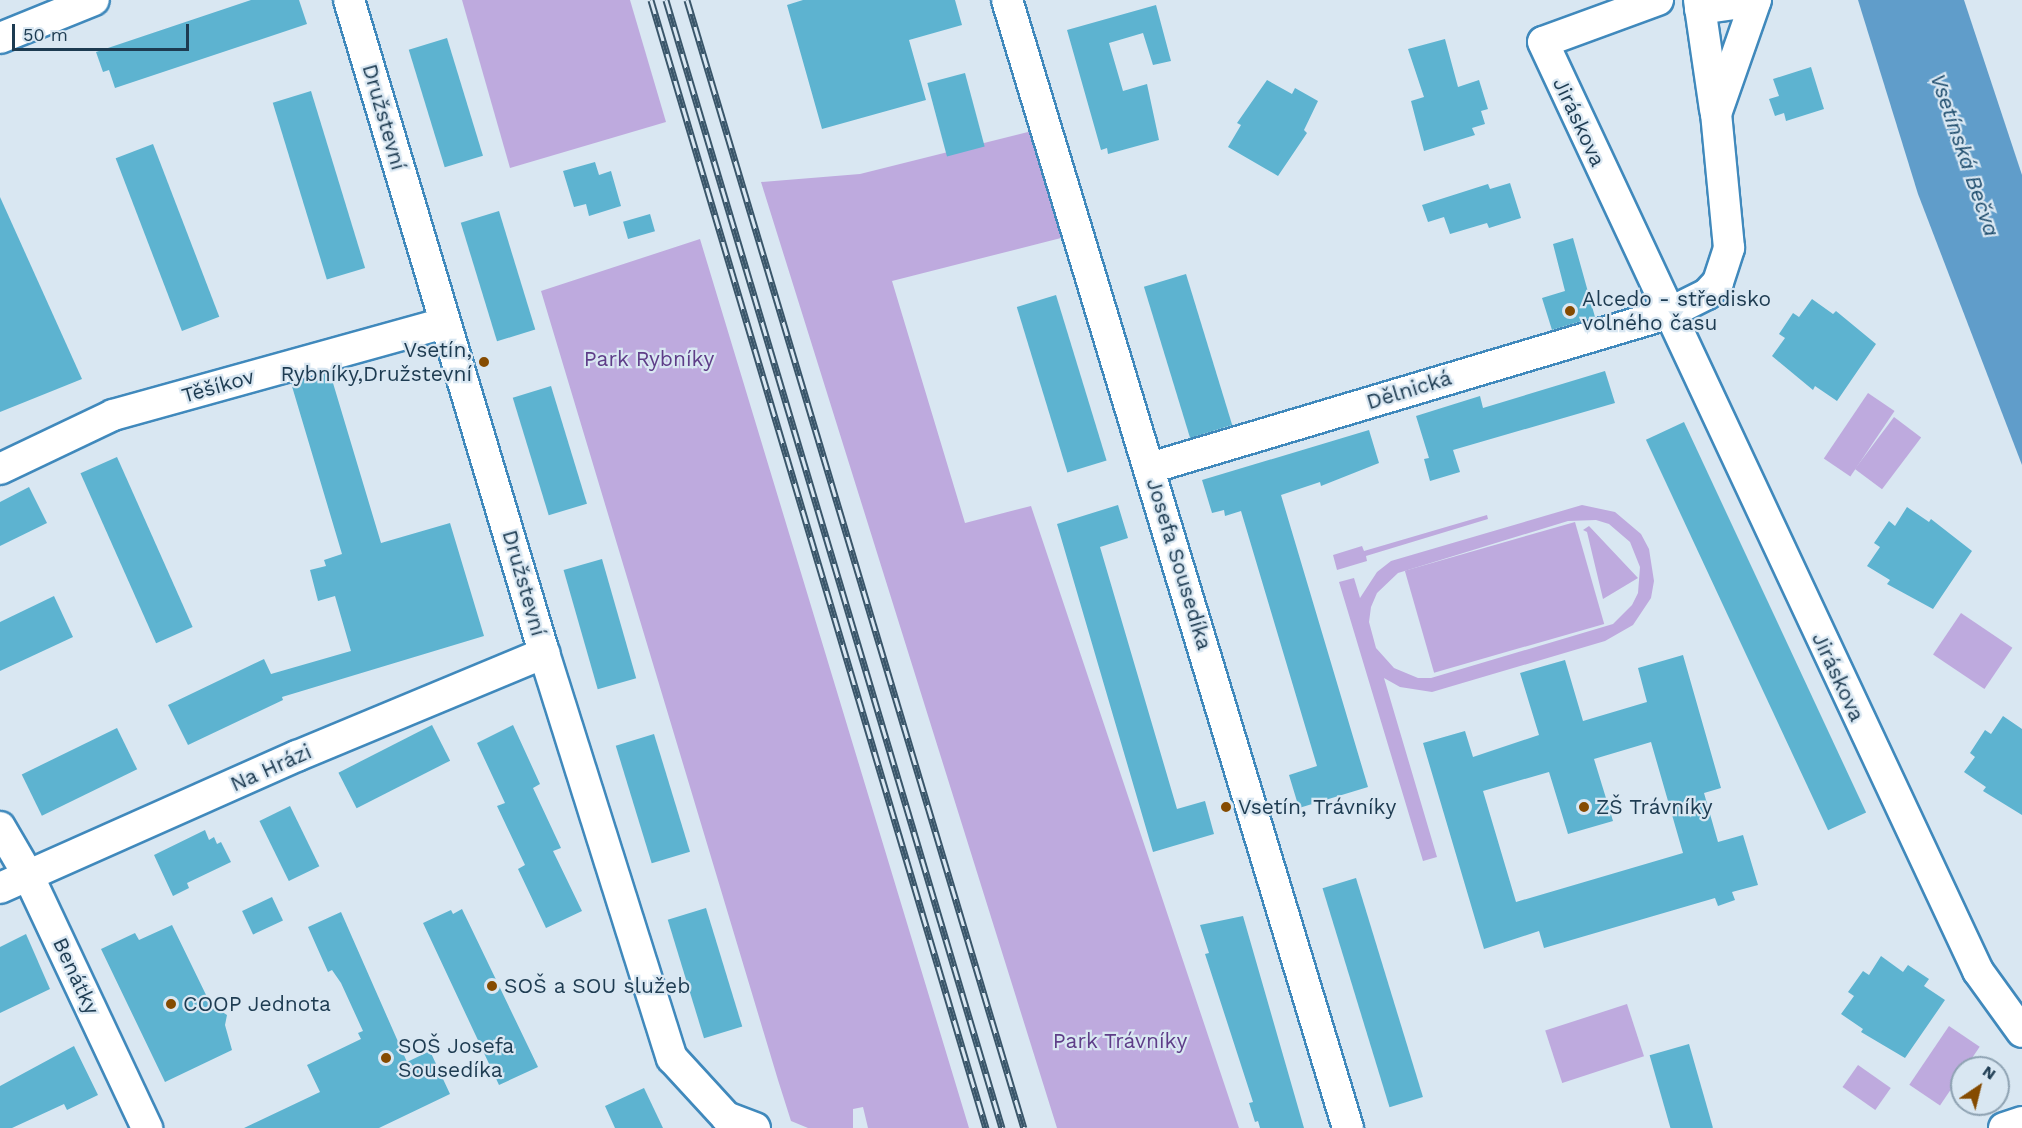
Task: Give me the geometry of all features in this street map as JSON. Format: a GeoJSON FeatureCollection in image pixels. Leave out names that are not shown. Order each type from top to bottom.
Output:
{"type":"FeatureCollection","features":[{"type":"Feature","properties":{"kind":"street"},"geometry":{"type":"LineString","coordinates":[[0,38],[94,0]]}},
{"type":"Feature","properties":{"kind":"street","name":"Družstevní"},"geometry":{"type":"LineString","coordinates":[[349,0],[544,653],[672,1058],[726,1117],[754,1128]]}},
{"type":"Feature","properties":{"kind":"street","name":"Josefa Sousedíka"},"geometry":{"type":"LineString","coordinates":[[1007,0],[1348,1128]]}},
{"type":"Feature","properties":{"kind":"street","name":"Jiráskova"},"geometry":{"type":"LineString","coordinates":[[1658,0],[1542,42],[1667,314],[1977,972],[2022,1032]]}},
{"type":"Feature","properties":{"kind":"street"},"geometry":{"type":"LineString","coordinates":[[1667,314],[1707,294],[1718,282],[1729,248],[1716,114],[1700,5],[1755,1],[1716,114]]}},
{"type":"Feature","properties":{"kind":"street","name":"Dělnická"},"geometry":{"type":"LineString","coordinates":[[1150,468],[1667,314]]}},
{"type":"Feature","properties":{"kind":"street","name":"Těšíkov"},"geometry":{"type":"LineString","coordinates":[[0,469],[113,416],[444,323]]}},
{"type":"Feature","properties":{"kind":"street","name":"Na Hrázi"},"geometry":{"type":"LineString","coordinates":[[0,888],[297,756],[544,653]]}},
{"type":"Feature","properties":{"kind":"street","name":"Benátky"},"geometry":{"type":"LineString","coordinates":[[0,827],[28,875],[147,1128]]}},
{"type":"Feature","properties":{"kind":"street"},"geometry":{"type":"LineString","coordinates":[[2004,1128],[2022,1122]]}},
{"type":"Feature","properties":{"kind":"green space"},"geometry":{"type":"Polygon","coordinates":[[[462,0],[630,0],[666,122],[510,168],[462,0]]]}},
{"type":"Feature","properties":{"kind":"green space","name":"Park Trávníky"},"geometry":{"type":"Polygon","coordinates":[[[1036,130],[1061,238],[892,281],[965,523],[1031,506],[1239,1128],[1057,1128],[761,182],[860,174],[1036,130]]]}},
{"type":"Feature","properties":{"kind":"green space","name":"Park Rybníky"},"geometry":{"type":"Polygon","coordinates":[[[700,239],[969,1128],[868,1128],[863,1107],[853,1109],[853,1128],[808,1128],[791,1121],[778,1080],[541,291],[700,239]]]}},
{"type":"Feature","properties":{"kind":"green space"},"geometry":{"type":"Polygon","coordinates":[[[1868,393],[1895,411],[1850,476],[1824,458],[1868,393]]]}},
{"type":"Feature","properties":{"kind":"green space"},"geometry":{"type":"Polygon","coordinates":[[[1894,417],[1921,437],[1882,489],[1855,469],[1894,417]]]}},
{"type":"Feature","properties":{"kind":"green space"},"geometry":{"type":"Polygon","coordinates":[[[1582,505],[1615,512],[1641,534],[1649,549],[1654,581],[1651,598],[1633,625],[1605,641],[1432,692],[1400,687],[1384,678],[1437,857],[1423,861],[1339,582],[1354,578],[1360,598],[1377,572],[1391,561],[1582,505]],[[1596,520],[1568,521],[1398,573],[1377,593],[1371,607],[1369,622],[1376,648],[1394,668],[1418,678],[1431,678],[1613,624],[1632,605],[1638,593],[1640,567],[1630,542],[1609,524],[1596,520]]]}},
{"type":"Feature","properties":{"kind":"green space"},"geometry":{"type":"Polygon","coordinates":[[[1487,515],[1488,519],[1366,556],[1367,561],[1337,570],[1333,555],[1362,546],[1364,551],[1487,515]]]}},
{"type":"Feature","properties":{"kind":"green space"},"geometry":{"type":"Polygon","coordinates":[[[1575,522],[1604,624],[1434,673],[1405,571],[1575,522]]]}},
{"type":"Feature","properties":{"kind":"green space"},"geometry":{"type":"Polygon","coordinates":[[[1589,526],[1638,578],[1603,599],[1587,532],[1583,530],[1589,526]]]}},
{"type":"Feature","properties":{"kind":"green space"},"geometry":{"type":"Polygon","coordinates":[[[1961,613],[2012,648],[1984,689],[1933,654],[1961,613]]]}},
{"type":"Feature","properties":{"kind":"green space"},"geometry":{"type":"Polygon","coordinates":[[[1627,1004],[1644,1056],[1562,1083],[1545,1031],[1627,1004]]]}},
{"type":"Feature","properties":{"kind":"green space"},"geometry":{"type":"Polygon","coordinates":[[[1949,1026],[1980,1047],[1973,1056],[1950,1056],[1950,1091],[1940,1106],[1909,1085],[1949,1026]]]}},
{"type":"Feature","properties":{"kind":"green space"},"geometry":{"type":"Polygon","coordinates":[[[1858,1065],[1891,1088],[1875,1110],[1843,1087],[1858,1065]]]}},
{"type":"Feature","properties":{"kind":"water","name":"Vsetínská Bečva"},"geometry":{"type":"Polygon","coordinates":[[[1858,0],[1964,0],[2022,175],[2022,465],[1918,194],[1858,0]]]}},
{"type":"Feature","properties":{"kind":"building"},"geometry":{"type":"Polygon","coordinates":[[[251,0],[299,0],[307,24],[115,88],[109,70],[103,72],[96,52],[251,0]]]}},
{"type":"Feature","properties":{"kind":"building"},"geometry":{"type":"Polygon","coordinates":[[[803,0],[955,0],[962,25],[909,40],[926,100],[822,129],[787,5],[803,0]]]}},
{"type":"Feature","properties":{"kind":"building"},"geometry":{"type":"Polygon","coordinates":[[[1156,5],[1171,61],[1153,65],[1143,33],[1109,43],[1123,91],[1147,84],[1159,140],[1108,154],[1107,148],[1101,150],[1067,30],[1156,5]]]}},
{"type":"Feature","properties":{"kind":"building"},"geometry":{"type":"Polygon","coordinates":[[[447,38],[483,156],[445,167],[409,50],[447,38]]]}},
{"type":"Feature","properties":{"kind":"building"},"geometry":{"type":"Polygon","coordinates":[[[1445,39],[1458,87],[1479,80],[1488,109],[1481,111],[1485,124],[1472,128],[1475,135],[1424,151],[1411,101],[1424,97],[1408,49],[1445,39]]]}},
{"type":"Feature","properties":{"kind":"building"},"geometry":{"type":"Polygon","coordinates":[[[1811,67],[1824,109],[1786,121],[1784,113],[1775,116],[1769,99],[1779,96],[1773,79],[1811,67]]]}},
{"type":"Feature","properties":{"kind":"building"},"geometry":{"type":"Polygon","coordinates":[[[965,73],[985,146],[947,157],[927,83],[965,73]]]}},
{"type":"Feature","properties":{"kind":"building"},"geometry":{"type":"Polygon","coordinates":[[[1267,80],[1292,94],[1295,88],[1318,101],[1304,130],[1307,133],[1278,176],[1228,147],[1241,125],[1237,123],[1267,80]]]}},
{"type":"Feature","properties":{"kind":"building"},"geometry":{"type":"Polygon","coordinates":[[[311,91],[365,268],[327,280],[273,103],[311,91]]]}},
{"type":"Feature","properties":{"kind":"building"},"geometry":{"type":"Polygon","coordinates":[[[153,144],[219,317],[182,331],[116,158],[153,144]]]}},
{"type":"Feature","properties":{"kind":"building"},"geometry":{"type":"Polygon","coordinates":[[[595,162],[599,175],[611,171],[621,206],[589,216],[586,204],[574,207],[563,171],[595,162]]]}},
{"type":"Feature","properties":{"kind":"building"},"geometry":{"type":"Polygon","coordinates":[[[1510,183],[1521,218],[1489,228],[1487,223],[1450,234],[1444,217],[1428,222],[1422,205],[1488,184],[1490,189],[1510,183]]]}},
{"type":"Feature","properties":{"kind":"building"},"geometry":{"type":"Polygon","coordinates":[[[0,197],[82,379],[0,412],[0,197]]]}},
{"type":"Feature","properties":{"kind":"building"},"geometry":{"type":"Polygon","coordinates":[[[499,211],[535,330],[497,341],[461,223],[499,211]]]}},
{"type":"Feature","properties":{"kind":"building"},"geometry":{"type":"Polygon","coordinates":[[[650,214],[655,231],[628,239],[623,222],[650,214]]]}},
{"type":"Feature","properties":{"kind":"building","name":"Alcedo - středisko volného času"},"geometry":{"type":"Polygon","coordinates":[[[1573,238],[1595,317],[1552,330],[1542,298],[1565,291],[1553,244],[1573,238]]]}},
{"type":"Feature","properties":{"kind":"building"},"geometry":{"type":"Polygon","coordinates":[[[1186,274],[1232,425],[1190,438],[1144,287],[1186,274]]]}},
{"type":"Feature","properties":{"kind":"building"},"geometry":{"type":"Polygon","coordinates":[[[1056,295],[1107,460],[1067,472],[1017,307],[1056,295]]]}},
{"type":"Feature","properties":{"kind":"building"},"geometry":{"type":"Polygon","coordinates":[[[1812,299],[1833,314],[1836,311],[1876,344],[1837,401],[1815,386],[1813,390],[1772,356],[1785,338],[1779,334],[1793,313],[1799,317],[1812,299]]]}},
{"type":"Feature","properties":{"kind":"building"},"geometry":{"type":"Polygon","coordinates":[[[1605,371],[1615,403],[1453,450],[1460,472],[1430,481],[1424,459],[1429,458],[1416,416],[1480,396],[1483,408],[1605,371]]]}},
{"type":"Feature","properties":{"kind":"building"},"geometry":{"type":"Polygon","coordinates":[[[330,373],[381,543],[450,523],[484,636],[282,697],[283,700],[188,745],[168,705],[264,659],[271,674],[351,651],[335,596],[318,601],[310,570],[326,566],[324,560],[342,554],[291,383],[330,373]]]}},
{"type":"Feature","properties":{"kind":"building"},"geometry":{"type":"Polygon","coordinates":[[[551,386],[587,504],[549,515],[513,398],[551,386]]]}},
{"type":"Feature","properties":{"kind":"building"},"geometry":{"type":"Polygon","coordinates":[[[1684,422],[1866,813],[1828,830],[1646,440],[1684,422]]]}},
{"type":"Feature","properties":{"kind":"building"},"geometry":{"type":"Polygon","coordinates":[[[1369,430],[1379,463],[1321,486],[1320,482],[1281,495],[1368,787],[1299,808],[1289,775],[1317,766],[1241,511],[1225,516],[1224,510],[1212,513],[1202,480],[1369,430]]]}},
{"type":"Feature","properties":{"kind":"building"},"geometry":{"type":"Polygon","coordinates":[[[117,457],[193,627],[156,643],[80,473],[117,457]]]}},
{"type":"Feature","properties":{"kind":"building"},"geometry":{"type":"Polygon","coordinates":[[[29,487],[47,523],[0,546],[0,502],[29,487]]]}},
{"type":"Feature","properties":{"kind":"building"},"geometry":{"type":"Polygon","coordinates":[[[1118,505],[1128,538],[1100,547],[1177,809],[1205,801],[1214,834],[1153,852],[1057,524],[1118,505]]]}},
{"type":"Feature","properties":{"kind":"building"},"geometry":{"type":"Polygon","coordinates":[[[1907,507],[1929,522],[1931,519],[1972,551],[1933,609],[1887,584],[1890,580],[1867,566],[1880,547],[1874,543],[1889,521],[1895,526],[1907,507]]]}},
{"type":"Feature","properties":{"kind":"building"},"geometry":{"type":"Polygon","coordinates":[[[602,559],[636,678],[598,689],[564,570],[602,559]]]}},
{"type":"Feature","properties":{"kind":"building"},"geometry":{"type":"Polygon","coordinates":[[[54,596],[73,637],[0,671],[0,622],[54,596]]]}},
{"type":"Feature","properties":{"kind":"building","name":"ZŠ Trávníky"},"geometry":{"type":"Polygon","coordinates":[[[1683,655],[1721,788],[1704,793],[1718,842],[1743,835],[1758,885],[1732,892],[1735,900],[1718,906],[1715,898],[1544,948],[1539,931],[1484,949],[1423,743],[1465,731],[1473,757],[1539,735],[1520,673],[1565,660],[1583,721],[1647,702],[1638,668],[1683,655]],[[1651,742],[1594,759],[1613,821],[1568,834],[1549,772],[1483,791],[1516,902],[1683,853],[1651,742]]]}},
{"type":"Feature","properties":{"kind":"building"},"geometry":{"type":"Polygon","coordinates":[[[2003,716],[2022,729],[2022,815],[1983,791],[1986,787],[1964,772],[1975,757],[1970,753],[1985,730],[1991,734],[2003,716]]]}},
{"type":"Feature","properties":{"kind":"building"},"geometry":{"type":"Polygon","coordinates":[[[432,725],[450,761],[357,808],[338,773],[432,725]]]}},
{"type":"Feature","properties":{"kind":"building"},"geometry":{"type":"Polygon","coordinates":[[[513,725],[540,784],[533,788],[561,848],[553,851],[582,911],[546,928],[518,869],[525,865],[497,806],[505,803],[477,743],[513,725]]]}},
{"type":"Feature","properties":{"kind":"building"},"geometry":{"type":"Polygon","coordinates":[[[117,728],[137,769],[42,816],[22,774],[117,728]]]}},
{"type":"Feature","properties":{"kind":"building"},"geometry":{"type":"Polygon","coordinates":[[[654,734],[690,852],[652,863],[616,746],[654,734]]]}},
{"type":"Feature","properties":{"kind":"building"},"geometry":{"type":"Polygon","coordinates":[[[290,806],[319,866],[289,881],[259,821],[290,806]]]}},
{"type":"Feature","properties":{"kind":"building"},"geometry":{"type":"Polygon","coordinates":[[[205,830],[209,840],[214,837],[217,844],[221,842],[231,862],[187,883],[189,888],[173,896],[154,855],[205,830]]]}},
{"type":"Feature","properties":{"kind":"building"},"geometry":{"type":"Polygon","coordinates":[[[1356,878],[1423,1097],[1389,1107],[1323,888],[1356,878]]]}},
{"type":"Feature","properties":{"kind":"building"},"geometry":{"type":"Polygon","coordinates":[[[272,897],[283,921],[253,935],[242,911],[272,897]]]}},
{"type":"Feature","properties":{"kind":"building"},"geometry":{"type":"Polygon","coordinates":[[[706,908],[742,1027],[704,1038],[668,920],[706,908]]]}},
{"type":"Feature","properties":{"kind":"building","name":"SOŠ a SOU služeb"},"geometry":{"type":"Polygon","coordinates":[[[462,909],[538,1067],[499,1085],[423,923],[451,910],[453,914],[462,909]]]}},
{"type":"Feature","properties":{"kind":"building"},"geometry":{"type":"Polygon","coordinates":[[[341,912],[407,1062],[430,1051],[450,1094],[379,1128],[244,1128],[320,1092],[307,1065],[361,1039],[358,1033],[363,1031],[341,983],[332,970],[328,972],[308,927],[341,912]]]}},
{"type":"Feature","properties":{"kind":"building"},"geometry":{"type":"Polygon","coordinates":[[[1243,916],[1304,1128],[1260,1128],[1258,1121],[1255,1122],[1249,1103],[1253,1102],[1205,954],[1209,953],[1200,925],[1243,916]]]}},
{"type":"Feature","properties":{"kind":"building","name":"COOP Jednota"},"geometry":{"type":"Polygon","coordinates":[[[172,925],[209,1001],[212,999],[216,1008],[227,1015],[225,1025],[232,1050],[165,1082],[101,949],[135,933],[139,940],[172,925]]]}},
{"type":"Feature","properties":{"kind":"building"},"geometry":{"type":"Polygon","coordinates":[[[26,934],[50,989],[0,1013],[0,947],[26,934]]]}},
{"type":"Feature","properties":{"kind":"building"},"geometry":{"type":"Polygon","coordinates":[[[1881,956],[1903,972],[1908,965],[1929,979],[1924,986],[1945,1000],[1905,1058],[1861,1032],[1863,1029],[1841,1014],[1854,996],[1848,992],[1863,971],[1869,975],[1881,956]]]}},
{"type":"Feature","properties":{"kind":"building"},"geometry":{"type":"Polygon","coordinates":[[[1689,1044],[1713,1128],[1670,1128],[1650,1055],[1689,1044]]]}},
{"type":"Feature","properties":{"kind":"building"},"geometry":{"type":"Polygon","coordinates":[[[74,1046],[98,1095],[67,1110],[64,1104],[12,1128],[0,1128],[0,1086],[74,1046]]]}},
{"type":"Feature","properties":{"kind":"building"},"geometry":{"type":"Polygon","coordinates":[[[644,1088],[663,1128],[615,1128],[605,1106],[644,1088]]]}},
{"type":"Feature","properties":{"kind":"railway"},"geometry":{"type":"LineString","coordinates":[[651,0],[986,1128]]}},
{"type":"Feature","properties":{"kind":"railway"},"geometry":{"type":"LineString","coordinates":[[666,0],[1002,1128]]}},
{"type":"Feature","properties":{"kind":"railway"},"geometry":{"type":"LineString","coordinates":[[687,0],[1024,1128]]}},
{"type":"Feature","properties":{"kind":"place","name":"Alcedo - středisko volného času"},"geometry":{"type":"Point","coordinates":[1570,311]}},
{"type":"Feature","properties":{"kind":"place","name":"Vsetín, Rybníky,Družstevní"},"geometry":{"type":"Point","coordinates":[484,362]}},
{"type":"Feature","properties":{"kind":"place","name":"Vsetín, Trávníky"},"geometry":{"type":"Point","coordinates":[1226,807]}},
{"type":"Feature","properties":{"kind":"place","name":"ZŠ Trávníky"},"geometry":{"type":"Point","coordinates":[1584,807]}},
{"type":"Feature","properties":{"kind":"place","name":"SOŠ a SOU služeb"},"geometry":{"type":"Point","coordinates":[492,986]}},
{"type":"Feature","properties":{"kind":"place","name":"COOP Jednota"},"geometry":{"type":"Point","coordinates":[171,1004]}},
{"type":"Feature","properties":{"kind":"place","name":"SOŠ Josefa Sousedíka"},"geometry":{"type":"Point","coordinates":[386,1058]}}]}
